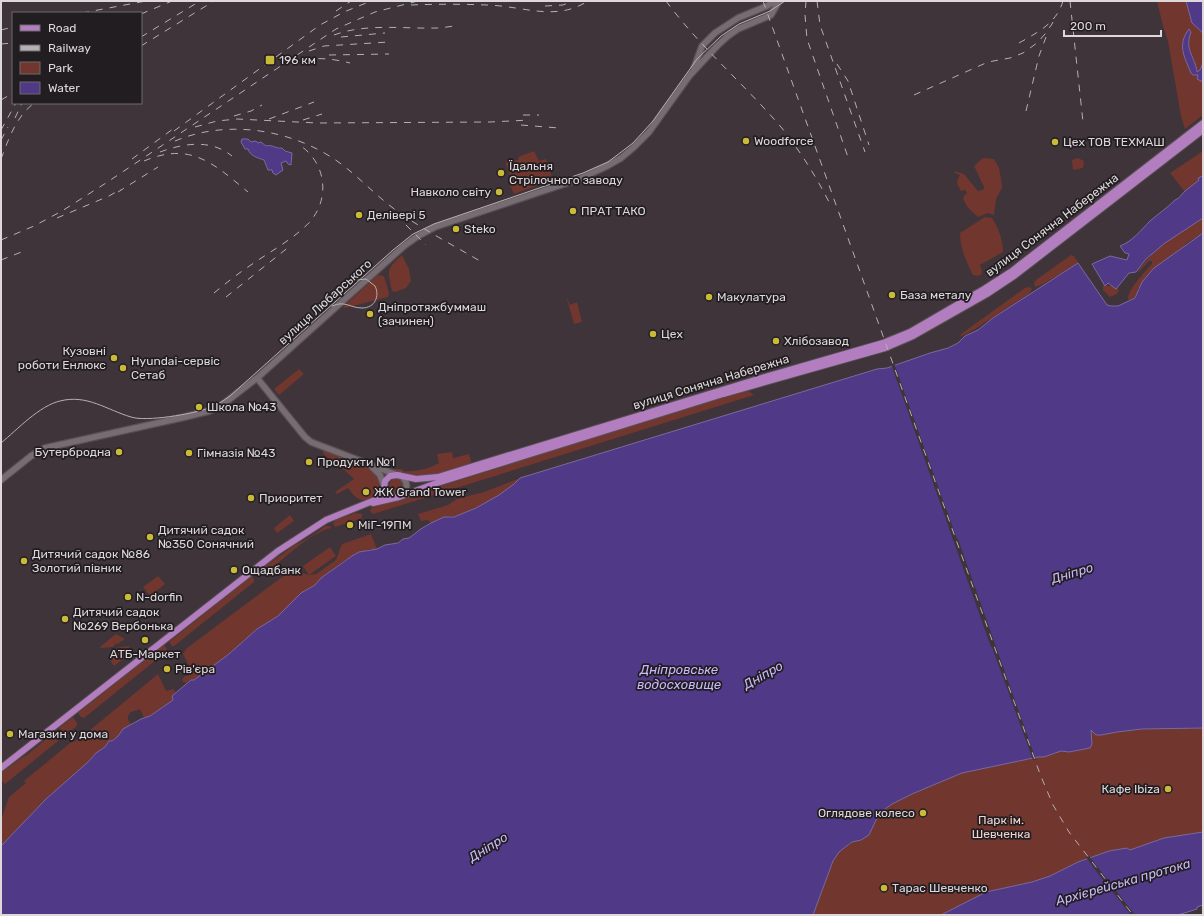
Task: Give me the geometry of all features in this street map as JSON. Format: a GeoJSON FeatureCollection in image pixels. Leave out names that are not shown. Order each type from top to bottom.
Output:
{"type":"FeatureCollection","features":[{"type":"Feature","properties":{"kind":"main road"},"geometry":{"type":"LineString","coordinates":[[690,75],[702,46],[715,32],[738,18],[776,1]]}},
{"type":"Feature","properties":{"kind":"main road"},"geometry":{"type":"LineString","coordinates":[[690,75],[724,38],[738,29],[768,16],[773,12],[779,1]]}},
{"type":"Feature","properties":{"kind":"main road","name":"вулиця Любарського"},"geometry":{"type":"LineString","coordinates":[[1,480],[40,450],[209,411],[222,405],[257,378],[381,266],[418,236],[435,227],[596,172],[614,162],[633,148],[657,122],[690,75]]}},
{"type":"Feature","properties":{"kind":"main road","name":"вулиця Сонячна Набережна"},"geometry":{"type":"LineString","coordinates":[[370,503],[378,498],[388,477],[398,475],[411,479],[422,479],[446,475],[688,400],[870,348],[899,337],[984,289],[1012,271],[1203,123]]}},
{"type":"Feature","properties":{"kind":"main road","name":"вулиця Сонячна Набережна"},"geometry":{"type":"LineString","coordinates":[[1,768],[278,551],[335,515],[370,503],[398,497],[434,484],[716,396],[872,352],[901,342],[1014,276],[1203,130]]}},
{"type":"Feature","properties":{"kind":"main road"},"geometry":{"type":"LineString","coordinates":[[257,378],[307,440],[368,465],[398,475],[406,481],[407,486],[405,492],[398,497],[388,495],[378,472],[368,465]]}},
{"type":"Feature","properties":{"kind":"green space"},"geometry":{"type":"Polygon","coordinates":[[[1157,1],[1186,1],[1192,23],[1203,32],[1203,63],[1199,72],[1197,72],[1195,64],[1189,54],[1188,44],[1191,30],[1182,43],[1185,58],[1191,73],[1199,75],[1199,80],[1203,82],[1203,115],[1185,129],[1181,116],[1168,41],[1157,1]]]}},
{"type":"Feature","properties":{"kind":"green space"},"geometry":{"type":"Polygon","coordinates":[[[534,151],[539,161],[546,159],[553,180],[514,194],[508,181],[511,179],[506,162],[513,162],[519,159],[518,157],[534,151]]]}},
{"type":"Feature","properties":{"kind":"green space"},"geometry":{"type":"Polygon","coordinates":[[[1203,151],[1203,176],[1198,178],[1199,180],[1185,192],[1170,173],[1203,151]]]}},
{"type":"Feature","properties":{"kind":"green space"},"geometry":{"type":"Polygon","coordinates":[[[983,158],[994,159],[999,168],[1002,188],[996,199],[994,215],[988,213],[978,217],[968,208],[963,199],[967,193],[965,190],[961,191],[959,188],[957,183],[960,175],[955,173],[955,171],[964,174],[978,191],[984,189],[974,166],[983,158]]]}},
{"type":"Feature","properties":{"kind":"green space"},"geometry":{"type":"Polygon","coordinates":[[[1078,158],[1084,161],[1083,168],[1073,170],[1072,160],[1078,158]]]}},
{"type":"Feature","properties":{"kind":"green space"},"geometry":{"type":"Polygon","coordinates":[[[985,217],[992,218],[997,226],[1003,252],[980,265],[982,271],[981,275],[977,276],[973,275],[966,260],[962,249],[960,233],[985,217]]]}},
{"type":"Feature","properties":{"kind":"green space"},"geometry":{"type":"Polygon","coordinates":[[[1203,218],[1203,233],[1188,242],[1138,288],[1135,297],[1130,300],[1128,299],[1130,291],[1152,264],[1152,261],[1149,261],[1139,272],[1138,271],[1144,263],[1159,248],[1203,218]]]}},
{"type":"Feature","properties":{"kind":"green space"},"geometry":{"type":"Polygon","coordinates":[[[402,255],[409,269],[411,281],[406,288],[395,292],[392,291],[389,271],[393,264],[402,255]]]}},
{"type":"Feature","properties":{"kind":"green space"},"geometry":{"type":"Polygon","coordinates":[[[1071,255],[1074,256],[1078,262],[1075,265],[1043,284],[1035,287],[1034,283],[1036,280],[1071,255]]]}},
{"type":"Feature","properties":{"kind":"green space"},"geometry":{"type":"Polygon","coordinates":[[[378,275],[384,276],[389,293],[388,297],[345,308],[343,307],[378,275]]]}},
{"type":"Feature","properties":{"kind":"green space"},"geometry":{"type":"Polygon","coordinates":[[[1103,285],[1117,287],[1119,290],[1117,294],[1110,297],[1103,290],[1103,285]]]}},
{"type":"Feature","properties":{"kind":"green space"},"geometry":{"type":"Polygon","coordinates":[[[1025,288],[1032,288],[1030,293],[975,329],[960,337],[961,334],[1025,288]]]}},
{"type":"Feature","properties":{"kind":"green space"},"geometry":{"type":"Polygon","coordinates":[[[566,296],[570,305],[577,302],[582,322],[574,324],[566,296]]]}},
{"type":"Feature","properties":{"kind":"green space"},"geometry":{"type":"Polygon","coordinates":[[[299,369],[304,374],[279,395],[274,389],[299,369]]]}},
{"type":"Feature","properties":{"kind":"green space"},"geometry":{"type":"Polygon","coordinates":[[[747,390],[754,395],[373,514],[370,511],[371,508],[747,390]]]}},
{"type":"Feature","properties":{"kind":"green space"},"geometry":{"type":"Polygon","coordinates":[[[323,450],[365,465],[376,473],[380,486],[375,496],[371,499],[359,499],[348,488],[337,494],[335,492],[354,479],[342,468],[338,469],[323,453],[323,450]]]}},
{"type":"Feature","properties":{"kind":"green space"},"geometry":{"type":"Polygon","coordinates":[[[452,452],[453,458],[469,454],[471,461],[470,465],[449,472],[422,476],[402,473],[391,469],[402,469],[403,471],[407,471],[426,468],[439,463],[437,454],[452,452]]]}},
{"type":"Feature","properties":{"kind":"green space"},"geometry":{"type":"Polygon","coordinates":[[[520,478],[507,490],[492,500],[475,509],[458,515],[445,517],[431,523],[428,520],[421,521],[418,514],[448,505],[457,499],[484,492],[520,478]]]}},
{"type":"Feature","properties":{"kind":"green space"},"geometry":{"type":"Polygon","coordinates":[[[393,479],[399,479],[403,483],[403,489],[399,493],[393,493],[389,489],[389,483],[393,479]]]}},
{"type":"Feature","properties":{"kind":"green space"},"geometry":{"type":"Polygon","coordinates":[[[356,513],[362,514],[362,518],[335,527],[333,523],[336,520],[356,513]]]}},
{"type":"Feature","properties":{"kind":"green space"},"geometry":{"type":"Polygon","coordinates":[[[290,515],[294,521],[277,533],[274,528],[290,515]]]}},
{"type":"Feature","properties":{"kind":"green space"},"geometry":{"type":"Polygon","coordinates":[[[325,526],[330,526],[331,528],[322,531],[305,541],[265,574],[260,570],[295,545],[307,539],[325,526]]]}},
{"type":"Feature","properties":{"kind":"green space"},"geometry":{"type":"Polygon","coordinates":[[[371,534],[377,549],[369,549],[345,560],[321,578],[315,585],[301,593],[278,616],[257,629],[229,654],[194,680],[190,680],[186,683],[183,682],[182,679],[192,672],[183,654],[187,648],[290,571],[309,575],[316,574],[336,560],[342,544],[371,534]]]}},
{"type":"Feature","properties":{"kind":"green space"},"geometry":{"type":"Polygon","coordinates":[[[330,547],[336,556],[309,575],[303,566],[330,547]]]}},
{"type":"Feature","properties":{"kind":"green space"},"geometry":{"type":"Polygon","coordinates":[[[158,576],[165,584],[150,596],[143,587],[158,576]]]}},
{"type":"Feature","properties":{"kind":"green space"},"geometry":{"type":"Polygon","coordinates":[[[252,576],[254,582],[174,646],[172,646],[169,642],[252,576]]]}},
{"type":"Feature","properties":{"kind":"green space"},"geometry":{"type":"Polygon","coordinates":[[[116,634],[125,639],[116,645],[117,642],[113,647],[100,647],[116,634]]]}},
{"type":"Feature","properties":{"kind":"green space"},"geometry":{"type":"Polygon","coordinates":[[[164,645],[167,649],[166,652],[84,718],[81,717],[78,713],[164,645]]]}},
{"type":"Feature","properties":{"kind":"green space"},"geometry":{"type":"Polygon","coordinates":[[[130,646],[123,655],[125,658],[114,666],[111,662],[116,649],[130,646]]]}},
{"type":"Feature","properties":{"kind":"green space"},"geometry":{"type":"Polygon","coordinates":[[[158,674],[166,691],[173,689],[176,692],[172,696],[173,700],[150,716],[144,718],[140,709],[131,712],[128,716],[128,720],[132,725],[123,729],[118,736],[96,753],[88,762],[46,799],[1,846],[1,820],[9,797],[26,783],[24,781],[70,743],[77,740],[89,731],[158,674]]]}},
{"type":"Feature","properties":{"kind":"green space"},"geometry":{"type":"Polygon","coordinates":[[[73,717],[77,723],[77,726],[68,733],[64,734],[59,728],[73,717]]]}},
{"type":"Feature","properties":{"kind":"green space","name":"Парк iм. Шевченка"},"geometry":{"type":"Polygon","coordinates":[[[1157,728],[1203,728],[1203,832],[1164,838],[1130,850],[1127,848],[1109,851],[1078,862],[1050,876],[1032,882],[986,892],[941,915],[813,915],[833,861],[839,852],[853,842],[861,840],[869,835],[876,820],[885,809],[892,804],[962,773],[1044,757],[1061,751],[1069,752],[1090,748],[1091,730],[1096,735],[1101,735],[1157,728]]]}},
{"type":"Feature","properties":{"kind":"green space"},"geometry":{"type":"Polygon","coordinates":[[[57,730],[59,734],[58,741],[5,784],[1,780],[1,773],[27,755],[57,730]]]}},
{"type":"Feature","properties":{"kind":"water"},"geometry":{"type":"Polygon","coordinates":[[[1186,1],[1203,1],[1203,35],[1202,32],[1192,23],[1186,1]]]}},
{"type":"Feature","properties":{"kind":"water"},"geometry":{"type":"Polygon","coordinates":[[[1189,29],[1191,32],[1189,38],[1189,48],[1197,72],[1200,70],[1203,63],[1203,82],[1197,79],[1198,75],[1193,75],[1191,73],[1184,56],[1183,40],[1189,29]]]}},
{"type":"Feature","properties":{"kind":"water"},"geometry":{"type":"Polygon","coordinates":[[[242,139],[248,139],[251,142],[261,142],[266,146],[282,148],[285,151],[292,153],[291,165],[286,161],[281,163],[283,170],[276,175],[272,170],[268,170],[264,160],[254,156],[248,149],[245,149],[241,142],[242,139]]]}},
{"type":"Feature","properties":{"kind":"water"},"geometry":{"type":"Polygon","coordinates":[[[1203,176],[1203,218],[1165,243],[1146,259],[1136,272],[1129,273],[1116,289],[1108,283],[1105,286],[1092,264],[1110,256],[1127,260],[1129,254],[1125,253],[1120,246],[1133,238],[1150,221],[1199,180],[1198,178],[1203,176]]]}},
{"type":"Feature","properties":{"kind":"water","name":"Дніпровське водосховище"},"geometry":{"type":"Polygon","coordinates":[[[1203,233],[1203,728],[1142,729],[1101,735],[1096,735],[1091,730],[1092,744],[1090,748],[1069,752],[1061,751],[1044,757],[962,773],[912,794],[885,809],[876,820],[869,835],[861,840],[852,842],[839,852],[833,861],[813,915],[1,915],[1,846],[46,799],[88,762],[96,753],[105,747],[109,741],[112,741],[118,736],[123,729],[141,719],[150,716],[173,700],[172,696],[191,680],[194,680],[229,654],[257,629],[278,616],[301,593],[315,585],[321,578],[359,552],[398,543],[444,517],[454,517],[476,508],[499,495],[520,478],[877,369],[887,368],[948,348],[958,343],[965,336],[978,330],[993,318],[1078,263],[1107,305],[1118,306],[1135,298],[1142,282],[1154,268],[1203,233]]]}},
{"type":"Feature","properties":{"kind":"water","name":"Архієрейська протока"},"geometry":{"type":"Polygon","coordinates":[[[1203,832],[1203,905],[1197,907],[1197,909],[1178,915],[941,915],[986,892],[1032,882],[1050,876],[1078,862],[1109,851],[1127,848],[1130,850],[1164,838],[1203,832]]]}},
{"type":"Feature","properties":{"kind":"pier"},"geometry":{"type":"Polygon","coordinates":[[[894,363],[1036,760],[1033,760],[991,647],[891,364],[894,363]]]}},
{"type":"Feature","properties":{"kind":"pier"},"geometry":{"type":"Polygon","coordinates":[[[1089,856],[1135,915],[1131,915],[1096,871],[1086,857],[1089,856]]]}},
{"type":"Feature","properties":{"kind":"tram line"},"geometry":{"type":"LineString","coordinates":[[1,443],[44,408],[60,401],[70,399],[88,401],[131,417],[147,419],[192,413],[217,404],[230,396],[393,250],[413,234],[434,224],[583,173],[608,162],[633,143],[653,121],[697,59],[721,36],[739,24],[770,11],[785,1]]}},
{"type":"Feature","properties":{"kind":"tram line"},"geometry":{"type":"LineString","coordinates":[[332,306],[344,304],[362,308],[373,304],[377,297],[375,286],[366,279],[357,280]]}},
{"type":"Feature","properties":{"kind":"railway"},"geometry":{"type":"LineString","coordinates":[[87,12],[146,1]]}},
{"type":"Feature","properties":{"kind":"railway"},"geometry":{"type":"LineString","coordinates":[[142,14],[172,1]]}},
{"type":"Feature","properties":{"kind":"railway"},"geometry":{"type":"LineString","coordinates":[[142,36],[200,1]]}},
{"type":"Feature","properties":{"kind":"railway"},"geometry":{"type":"LineString","coordinates":[[142,45],[214,1]]}},
{"type":"Feature","properties":{"kind":"railway"},"geometry":{"type":"LineString","coordinates":[[336,11],[351,1]]}},
{"type":"Feature","properties":{"kind":"railway"},"geometry":{"type":"LineString","coordinates":[[174,131],[320,25],[344,12],[371,1]]}},
{"type":"Feature","properties":{"kind":"railway"},"geometry":{"type":"LineString","coordinates":[[1,240],[34,226],[62,211],[336,29],[375,12],[418,1]]}},
{"type":"Feature","properties":{"kind":"railway"},"geometry":{"type":"LineString","coordinates":[[545,6],[563,5],[573,1]]}},
{"type":"Feature","properties":{"kind":"railway"},"geometry":{"type":"LineString","coordinates":[[411,5],[487,5],[551,12],[564,11],[588,1]]}},
{"type":"Feature","properties":{"kind":"railway"},"geometry":{"type":"LineString","coordinates":[[666,1],[693,34],[781,127],[795,145],[830,204]]}},
{"type":"Feature","properties":{"kind":"railway"},"geometry":{"type":"LineString","coordinates":[[763,1],[1040,774],[1053,805],[1069,832],[1133,915]]}},
{"type":"Feature","properties":{"kind":"railway"},"geometry":{"type":"LineString","coordinates":[[806,1],[805,15],[807,39],[849,160]]}},
{"type":"Feature","properties":{"kind":"railway"},"geometry":{"type":"LineString","coordinates":[[817,1],[820,25],[865,152]]}},
{"type":"Feature","properties":{"kind":"railway"},"geometry":{"type":"LineString","coordinates":[[1019,43],[1046,26],[1056,16],[1063,1]]}},
{"type":"Feature","properties":{"kind":"railway"},"geometry":{"type":"LineString","coordinates":[[1070,1],[1083,122]]}},
{"type":"Feature","properties":{"kind":"railway"},"geometry":{"type":"LineString","coordinates":[[914,95],[988,62],[1010,58],[1023,53],[1037,43],[1045,34],[1056,16]]}},
{"type":"Feature","properties":{"kind":"railway"},"geometry":{"type":"LineString","coordinates":[[334,35],[346,31],[385,27],[437,28],[456,26]]}},
{"type":"Feature","properties":{"kind":"railway"},"geometry":{"type":"LineString","coordinates":[[1,30],[12,27]]}},
{"type":"Feature","properties":{"kind":"railway"},"geometry":{"type":"LineString","coordinates":[[341,37],[385,33]]}},
{"type":"Feature","properties":{"kind":"railway"},"geometry":{"type":"LineString","coordinates":[[1026,111],[1039,56],[1046,37]]}},
{"type":"Feature","properties":{"kind":"railway"},"geometry":{"type":"LineString","coordinates":[[309,51],[324,46],[389,42]]}},
{"type":"Feature","properties":{"kind":"railway"},"geometry":{"type":"LineString","coordinates":[[1,44],[12,43]]}},
{"type":"Feature","properties":{"kind":"railway"},"geometry":{"type":"LineString","coordinates":[[329,55],[389,54]]}},
{"type":"Feature","properties":{"kind":"railway"},"geometry":{"type":"LineString","coordinates":[[291,64],[298,61],[313,59],[335,60],[350,63]]}},
{"type":"Feature","properties":{"kind":"railway"},"geometry":{"type":"LineString","coordinates":[[837,64],[848,81],[869,145]]}},
{"type":"Feature","properties":{"kind":"railway"},"geometry":{"type":"LineString","coordinates":[[1,100],[12,94]]}},
{"type":"Feature","properties":{"kind":"railway"},"geometry":{"type":"LineString","coordinates":[[269,119],[314,102]]}},
{"type":"Feature","properties":{"kind":"railway"},"geometry":{"type":"LineString","coordinates":[[1,130],[15,104]]}},
{"type":"Feature","properties":{"kind":"railway"},"geometry":{"type":"LineString","coordinates":[[15,118],[22,104]]}},
{"type":"Feature","properties":{"kind":"railway"},"geometry":{"type":"LineString","coordinates":[[1,159],[18,121],[33,104]]}},
{"type":"Feature","properties":{"kind":"railway"},"geometry":{"type":"LineString","coordinates":[[234,116],[251,111],[262,105]]}},
{"type":"Feature","properties":{"kind":"railway"},"geometry":{"type":"LineString","coordinates":[[303,120],[322,114]]}},
{"type":"Feature","properties":{"kind":"railway"},"geometry":{"type":"LineString","coordinates":[[523,115],[539,115]]}},
{"type":"Feature","properties":{"kind":"railway"},"geometry":{"type":"LineString","coordinates":[[195,127],[217,121],[237,119],[317,123],[490,122],[530,120]]}},
{"type":"Feature","properties":{"kind":"railway"},"geometry":{"type":"LineString","coordinates":[[521,125],[559,128]]}},
{"type":"Feature","properties":{"kind":"railway"},"geometry":{"type":"LineString","coordinates":[[132,159],[177,126]]}},
{"type":"Feature","properties":{"kind":"railway"},"geometry":{"type":"LineString","coordinates":[[1,140],[8,127]]}},
{"type":"Feature","properties":{"kind":"railway"},"geometry":{"type":"LineString","coordinates":[[175,141],[195,134],[216,130],[237,129],[258,131],[300,141],[337,161],[403,215],[480,261]]}},
{"type":"Feature","properties":{"kind":"railway"},"geometry":{"type":"LineString","coordinates":[[160,152],[178,146],[197,144],[215,147],[232,156]]}},
{"type":"Feature","properties":{"kind":"railway"},"geometry":{"type":"LineString","coordinates":[[214,293],[239,273],[299,232],[309,223],[318,210],[323,190],[320,171],[309,153],[301,146]]}},
{"type":"Feature","properties":{"kind":"railway"},"geometry":{"type":"LineString","coordinates":[[144,161],[161,155],[175,153],[201,158],[213,165],[248,192]]}},
{"type":"Feature","properties":{"kind":"railway"},"geometry":{"type":"LineString","coordinates":[[118,192],[158,167]]}},
{"type":"Feature","properties":{"kind":"railway"},"geometry":{"type":"LineString","coordinates":[[57,218],[109,196],[121,189]]}},
{"type":"Feature","properties":{"kind":"railway"},"geometry":{"type":"LineString","coordinates":[[396,215],[426,245]]}},
{"type":"Feature","properties":{"kind":"railway"},"geometry":{"type":"LineString","coordinates":[[226,297],[290,246]]}},
{"type":"Feature","properties":{"kind":"railway"},"geometry":{"type":"LineString","coordinates":[[1,260],[24,251]]}},
{"type":"Feature","properties":{"kind":"place","name":"196 км"},"geometry":{"type":"Point","coordinates":[270,60]}},
{"type":"Feature","properties":{"kind":"place","name":"Woodforce"},"geometry":{"type":"Point","coordinates":[746,141]}},
{"type":"Feature","properties":{"kind":"place","name":"Цех ТОВ ТЕХМАШ"},"geometry":{"type":"Point","coordinates":[1055,142]}},
{"type":"Feature","properties":{"kind":"place","name":"Їдальня Стрілочного заводу"},"geometry":{"type":"Point","coordinates":[501,173]}},
{"type":"Feature","properties":{"kind":"place","name":"Навколо світу"},"geometry":{"type":"Point","coordinates":[499,192]}},
{"type":"Feature","properties":{"kind":"place","name":"ПРАТ ТАКО"},"geometry":{"type":"Point","coordinates":[573,211]}},
{"type":"Feature","properties":{"kind":"place","name":"Делівері 5"},"geometry":{"type":"Point","coordinates":[359,215]}},
{"type":"Feature","properties":{"kind":"place","name":"Steko"},"geometry":{"type":"Point","coordinates":[456,229]}},
{"type":"Feature","properties":{"kind":"place","name":"База металу"},"geometry":{"type":"Point","coordinates":[892,295]}},
{"type":"Feature","properties":{"kind":"place","name":"Макулатура"},"geometry":{"type":"Point","coordinates":[709,297]}},
{"type":"Feature","properties":{"kind":"place","name":"Дніпротяжбуммаш (зачинен)"},"geometry":{"type":"Point","coordinates":[370,314]}},
{"type":"Feature","properties":{"kind":"place","name":"Цех"},"geometry":{"type":"Point","coordinates":[653,334]}},
{"type":"Feature","properties":{"kind":"place","name":"Хлібозавод"},"geometry":{"type":"Point","coordinates":[776,341]}},
{"type":"Feature","properties":{"kind":"place","name":"Кузовні роботи Енлюкс"},"geometry":{"type":"Point","coordinates":[114,358]}},
{"type":"Feature","properties":{"kind":"place","name":"Hyundai-сервіс Сетаб"},"geometry":{"type":"Point","coordinates":[123,368]}},
{"type":"Feature","properties":{"kind":"place","name":"Школа №43"},"geometry":{"type":"Point","coordinates":[199,407]}},
{"type":"Feature","properties":{"kind":"place","name":"Бутербродна"},"geometry":{"type":"Point","coordinates":[119,452]}},
{"type":"Feature","properties":{"kind":"place","name":"Гімназія №43"},"geometry":{"type":"Point","coordinates":[189,453]}},
{"type":"Feature","properties":{"kind":"place","name":"Продукти №1"},"geometry":{"type":"Point","coordinates":[309,462]}},
{"type":"Feature","properties":{"kind":"place","name":"ЖК Grand Tower"},"geometry":{"type":"Point","coordinates":[366,492]}},
{"type":"Feature","properties":{"kind":"place","name":"Приоритет"},"geometry":{"type":"Point","coordinates":[251,498]}},
{"type":"Feature","properties":{"kind":"place","name":"МіГ-19ПМ"},"geometry":{"type":"Point","coordinates":[350,525]}},
{"type":"Feature","properties":{"kind":"place","name":"Дитячий садок №350 Сонячний"},"geometry":{"type":"Point","coordinates":[150,537]}},
{"type":"Feature","properties":{"kind":"place","name":"Дитячий садок №86 Золотий півник"},"geometry":{"type":"Point","coordinates":[24,561]}},
{"type":"Feature","properties":{"kind":"place","name":"Ощадбанк"},"geometry":{"type":"Point","coordinates":[234,570]}},
{"type":"Feature","properties":{"kind":"place","name":"N-dorfin"},"geometry":{"type":"Point","coordinates":[128,597]}},
{"type":"Feature","properties":{"kind":"place","name":"Дитячий садок №269 Вербонька"},"geometry":{"type":"Point","coordinates":[65,619]}},
{"type":"Feature","properties":{"kind":"place","name":"АТБ-Маркет"},"geometry":{"type":"Point","coordinates":[145,640]}},
{"type":"Feature","properties":{"kind":"place","name":"Рів'єра"},"geometry":{"type":"Point","coordinates":[167,669]}},
{"type":"Feature","properties":{"kind":"place","name":"Магазин у дома"},"geometry":{"type":"Point","coordinates":[10,734]}},
{"type":"Feature","properties":{"kind":"place","name":"Кафе Ibiza"},"geometry":{"type":"Point","coordinates":[1168,789]}},
{"type":"Feature","properties":{"kind":"place","name":"Оглядове колесо"},"geometry":{"type":"Point","coordinates":[923,813]}},
{"type":"Feature","properties":{"kind":"place","name":"Тарас Шевченко"},"geometry":{"type":"Point","coordinates":[884,888]}},
{"type":"Feature","properties":{"kind":"water label","name":"Дніпро"},"geometry":{"type":"Point","coordinates":[1072,573]}},
{"type":"Feature","properties":{"kind":"water label","name":"Дніпро"},"geometry":{"type":"Point","coordinates":[763,675]}},
{"type":"Feature","properties":{"kind":"water label","name":"Дніпро"},"geometry":{"type":"Point","coordinates":[488,847]}}]}
